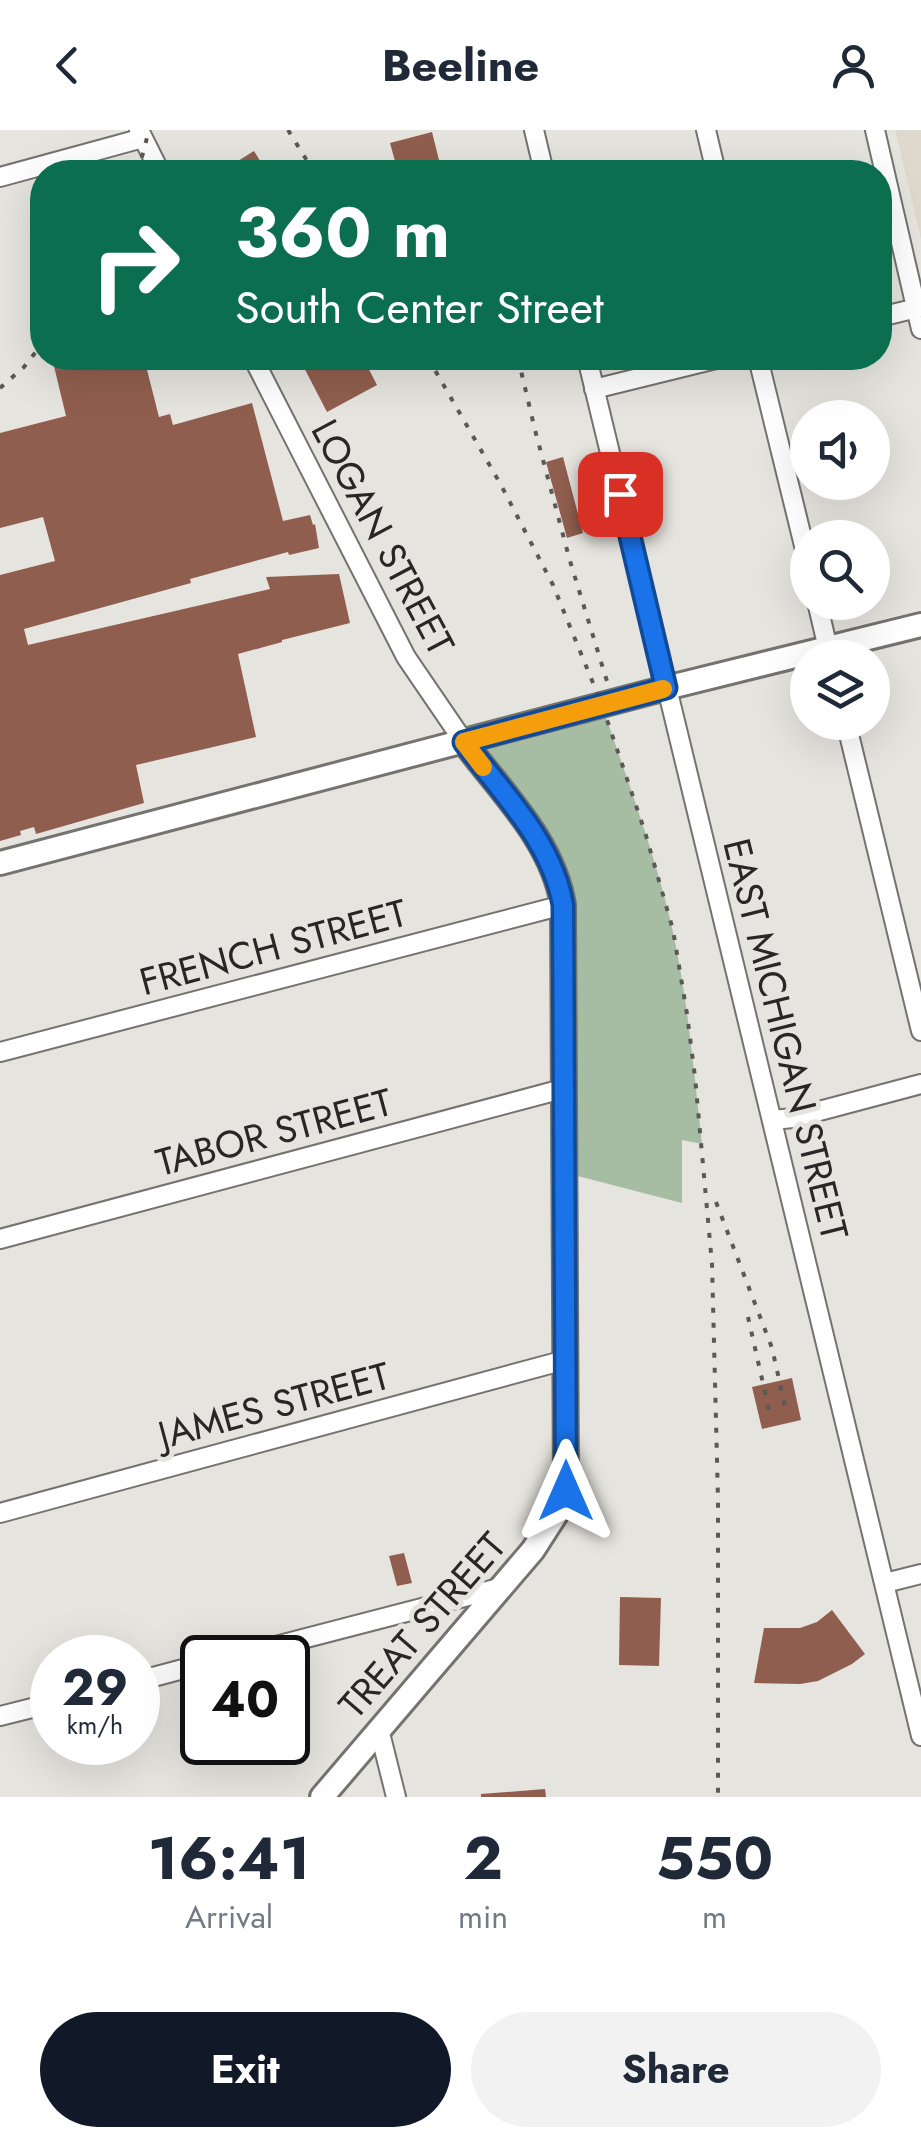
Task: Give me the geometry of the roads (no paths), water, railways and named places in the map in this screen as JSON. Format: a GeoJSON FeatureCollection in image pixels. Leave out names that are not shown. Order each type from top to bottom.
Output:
{"type":"FeatureCollection","features":[{"type":"Feature","properties":{"kind":"street"},"geometry":{"type":"LineString","coordinates":[[534,130],[541,160]]}},
{"type":"Feature","properties":{"kind":"street"},"geometry":{"type":"LineString","coordinates":[[706,130],[713,160]]}},
{"type":"Feature","properties":{"kind":"street"},"geometry":{"type":"LineString","coordinates":[[875,130],[882,160]]}},
{"type":"Feature","properties":{"kind":"street"},"geometry":{"type":"LineString","coordinates":[[56,160],[141,134],[154,160]]}},
{"type":"Feature","properties":{"kind":"street"},"geometry":{"type":"LineString","coordinates":[[0,177],[30,168]]}},
{"type":"Feature","properties":{"kind":"street"},"geometry":{"type":"LineString","coordinates":[[892,198],[921,329]]}},
{"type":"Feature","properties":{"kind":"street"},"geometry":{"type":"LineString","coordinates":[[892,314],[919,307]]}},
{"type":"Feature","properties":{"kind":"street","name":"LOGAN STREET"},"geometry":{"type":"LineString","coordinates":[[259,370],[406,657],[464,742]]}},
{"type":"Feature","properties":{"kind":"street","name":"EAST MICHIGAN STREET"},"geometry":{"type":"LineString","coordinates":[[590,370],[921,1736]]}},
{"type":"Feature","properties":{"kind":"street"},"geometry":{"type":"LineString","coordinates":[[594,389],[671,370]]}},
{"type":"Feature","properties":{"kind":"street"},"geometry":{"type":"LineString","coordinates":[[761,370],[798,520]]}},
{"type":"Feature","properties":{"kind":"street"},"geometry":{"type":"LineString","coordinates":[[872,640],[921,625]]}},
{"type":"Feature","properties":{"kind":"street"},"geometry":{"type":"LineString","coordinates":[[0,863],[666,688],[790,661]]}},
{"type":"Feature","properties":{"kind":"street"},"geometry":{"type":"LineString","coordinates":[[850,740],[921,1031]]}},
{"type":"Feature","properties":{"kind":"street","name":"TREAT STREET"},"geometry":{"type":"LineString","coordinates":[[322,1797],[546,1531],[566,1491],[563,905],[553,868],[533,834],[464,742]]}},
{"type":"Feature","properties":{"kind":"street","name":"FRENCH STREET"},"geometry":{"type":"LineString","coordinates":[[0,1052],[563,905]]}},
{"type":"Feature","properties":{"kind":"street"},"geometry":{"type":"LineString","coordinates":[[773,1120],[921,1084]]}},
{"type":"Feature","properties":{"kind":"street","name":"TABOR STREET"},"geometry":{"type":"LineString","coordinates":[[0,1239],[566,1088]]}},
{"type":"Feature","properties":{"kind":"street","name":"JAMES STREET"},"geometry":{"type":"LineString","coordinates":[[0,1514],[565,1360]]}},
{"type":"Feature","properties":{"kind":"street"},"geometry":{"type":"LineString","coordinates":[[885,1583],[921,1574]]}},
{"type":"Feature","properties":{"kind":"street"},"geometry":{"type":"LineString","coordinates":[[310,1637],[499,1588]]}},
{"type":"Feature","properties":{"kind":"street"},"geometry":{"type":"LineString","coordinates":[[0,1716],[30,1708]]}},
{"type":"Feature","properties":{"kind":"street"},"geometry":{"type":"LineString","coordinates":[[379,1728],[396,1797]]}},
{"type":"Feature","properties":{"kind":"railway"},"geometry":{"type":"LineString","coordinates":[[141,160],[149,130]]}},
{"type":"Feature","properties":{"kind":"railway"},"geometry":{"type":"LineString","coordinates":[[288,130],[307,160]]}},
{"type":"Feature","properties":{"kind":"railway"},"geometry":{"type":"LineString","coordinates":[[0,388],[30,359]]}},
{"type":"Feature","properties":{"kind":"railway"},"geometry":{"type":"LineString","coordinates":[[435,370],[553,585],[602,705],[673,930],[695,1077],[712,1264],[718,1499],[718,1797]]}},
{"type":"Feature","properties":{"kind":"railway"},"geometry":{"type":"LineString","coordinates":[[521,370],[570,561],[610,691]]}},
{"type":"Feature","properties":{"kind":"railway"},"geometry":{"type":"LineString","coordinates":[[716,1202],[772,1348],[787,1415]]}},
{"type":"Feature","properties":{"kind":"railway"},"geometry":{"type":"LineString","coordinates":[[748,1317],[771,1419]]}}]}
